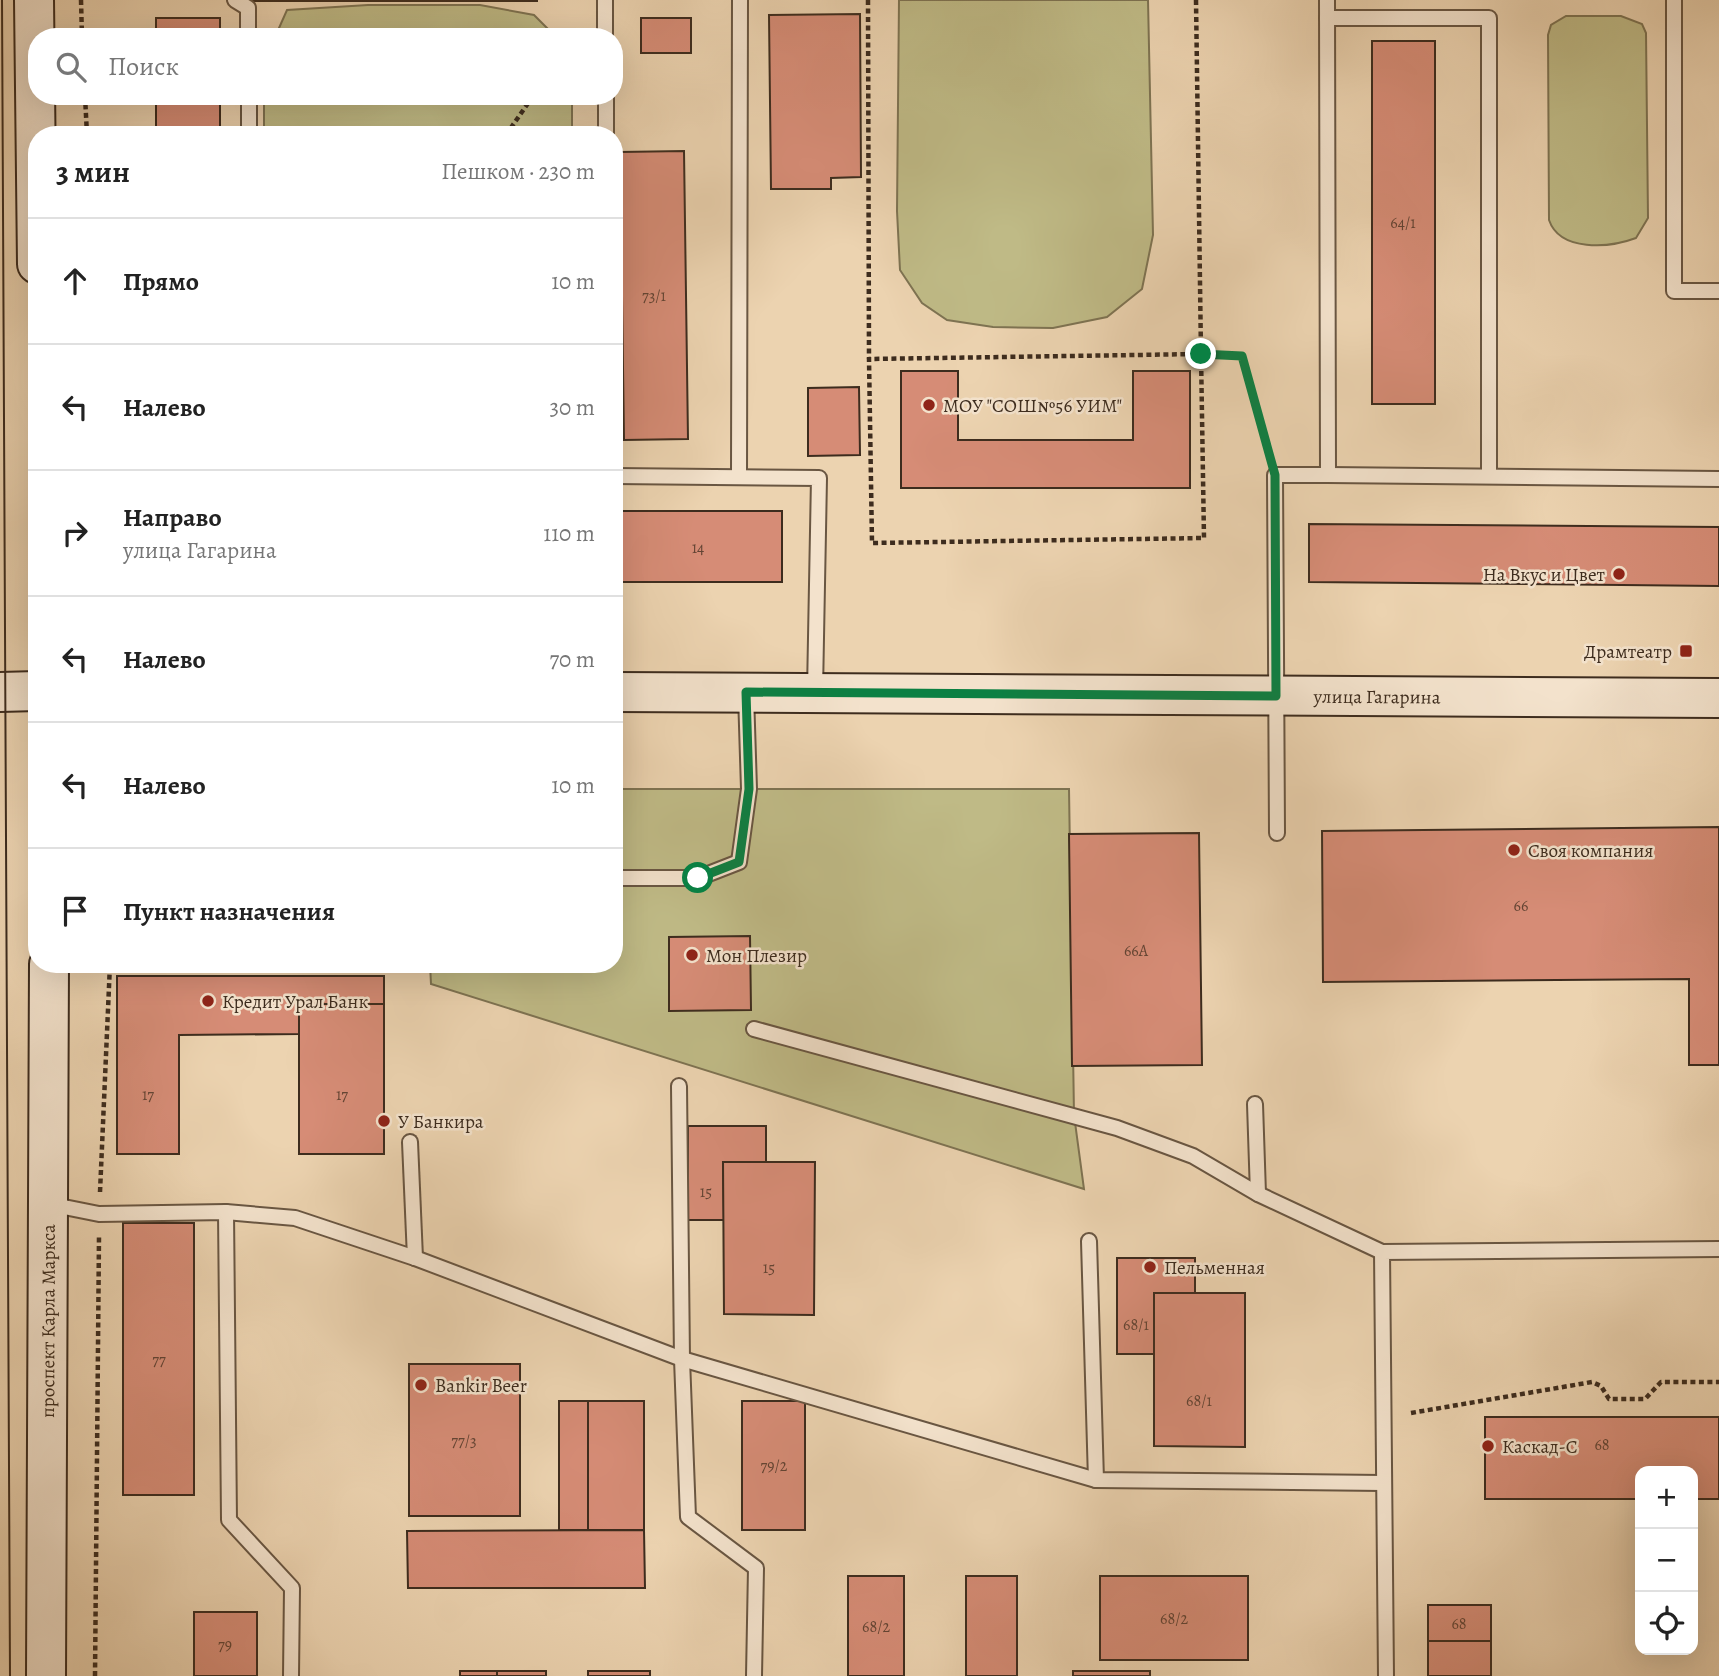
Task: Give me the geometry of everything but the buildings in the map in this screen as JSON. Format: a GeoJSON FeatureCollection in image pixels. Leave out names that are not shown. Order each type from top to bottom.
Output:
{"type":"FeatureCollection","features":[{"type":"Feature","properties":{"kind":"main road"},"geometry":{"type":"LineString","coordinates":[[34,0],[34,28]]}},
{"type":"Feature","properties":{"kind":"main road"},"geometry":{"type":"LineString","coordinates":[[35,105],[35,126]]}},
{"type":"Feature","properties":{"kind":"main road"},"geometry":{"type":"LineString","coordinates":[[0,692],[28,691]]}},
{"type":"Feature","properties":{"kind":"main road","name":"улица Гагарина"},"geometry":{"type":"LineString","coordinates":[[623,692],[1719,698]]}},
{"type":"Feature","properties":{"kind":"main road","name":"проспект Карла Маркса"},"geometry":{"type":"LineString","coordinates":[[46,1676],[49,973]]}},
{"type":"Feature","properties":{"kind":"lane"},"geometry":{"type":"LineString","coordinates":[[235,0],[248,8],[248,28]]}},
{"type":"Feature","properties":{"kind":"lane"},"geometry":{"type":"LineString","coordinates":[[605,0],[605,28]]}},
{"type":"Feature","properties":{"kind":"lane"},"geometry":{"type":"LineString","coordinates":[[739,476],[740,0]]}},
{"type":"Feature","properties":{"kind":"lane"},"geometry":{"type":"LineString","coordinates":[[1327,0],[1328,475]]}},
{"type":"Feature","properties":{"kind":"lane"},"geometry":{"type":"LineString","coordinates":[[1674,0],[1674,290],[1719,290]]}},
{"type":"Feature","properties":{"kind":"lane"},"geometry":{"type":"LineString","coordinates":[[1328,18],[1489,18],[1489,476]]}},
{"type":"Feature","properties":{"kind":"lane"},"geometry":{"type":"LineString","coordinates":[[249,105],[249,126]]}},
{"type":"Feature","properties":{"kind":"lane"},"geometry":{"type":"LineString","coordinates":[[606,105],[606,126]]}},
{"type":"Feature","properties":{"kind":"lane"},"geometry":{"type":"LineString","coordinates":[[1277,833],[1275,475],[1719,479]]}},
{"type":"Feature","properties":{"kind":"lane"},"geometry":{"type":"LineString","coordinates":[[623,476],[819,478],[815,694]]}},
{"type":"Feature","properties":{"kind":"lane"},"geometry":{"type":"LineString","coordinates":[[623,878],[698,878],[739,862],[749,789],[746,692]]}},
{"type":"Feature","properties":{"kind":"lane"},"geometry":{"type":"LineString","coordinates":[[754,1028],[1118,1128],[1192,1156],[1258,1194],[1382,1252],[1719,1249]]}},
{"type":"Feature","properties":{"kind":"lane"},"geometry":{"type":"LineString","coordinates":[[679,1086],[682,1359],[688,1517],[756,1568],[754,1676]]}},
{"type":"Feature","properties":{"kind":"lane"},"geometry":{"type":"LineString","coordinates":[[1255,1104],[1258,1194]]}},
{"type":"Feature","properties":{"kind":"lane"},"geometry":{"type":"LineString","coordinates":[[410,1142],[415,1258]]}},
{"type":"Feature","properties":{"kind":"lane"},"geometry":{"type":"LineString","coordinates":[[46,1203],[99,1214],[226,1212],[295,1218],[415,1258],[682,1359],[1096,1480],[1382,1483]]}},
{"type":"Feature","properties":{"kind":"lane"},"geometry":{"type":"LineString","coordinates":[[226,1212],[229,1520],[292,1588],[291,1676]]}},
{"type":"Feature","properties":{"kind":"lane"},"geometry":{"type":"LineString","coordinates":[[1089,1241],[1096,1480]]}},
{"type":"Feature","properties":{"kind":"lane"},"geometry":{"type":"LineString","coordinates":[[1382,1252],[1382,1483],[1386,1676]]}},
{"type":"Feature","properties":{"kind":"path"},"geometry":{"type":"LineString","coordinates":[[81,0],[82,28]]}},
{"type":"Feature","properties":{"kind":"path"},"geometry":{"type":"LineString","coordinates":[[868,0],[872,543],[1204,538],[1196,0]]}},
{"type":"Feature","properties":{"kind":"path"},"geometry":{"type":"LineString","coordinates":[[85,105],[87,126]]}},
{"type":"Feature","properties":{"kind":"path"},"geometry":{"type":"LineString","coordinates":[[512,126],[527,105]]}},
{"type":"Feature","properties":{"kind":"path"},"geometry":{"type":"LineString","coordinates":[[869,359],[1201,354],[1242,356],[1275,475]]}},
{"type":"Feature","properties":{"kind":"path"},"geometry":{"type":"LineString","coordinates":[[95,1676],[99,1214],[110,973]]}},
{"type":"Feature","properties":{"kind":"path"},"geometry":{"type":"LineString","coordinates":[[1411,1413],[1592,1382],[1601,1386],[1609,1399],[1645,1399],[1661,1382],[1719,1382]]}},
{"type":"Feature","properties":{"kind":"shaded area"},"geometry":{"type":"Polygon","coordinates":[[[899,0],[1148,0],[1153,235],[1142,289],[1107,317],[1053,328],[993,327],[947,320],[922,303],[900,270],[897,211],[899,0]]]}},
{"type":"Feature","properties":{"kind":"shaded area"},"geometry":{"type":"Polygon","coordinates":[[[368,5],[480,5],[534,15],[547,28],[279,28],[287,10],[368,5]]]}},
{"type":"Feature","properties":{"kind":"shaded area"},"geometry":{"type":"Polygon","coordinates":[[[1566,16],[1621,16],[1642,24],[1646,33],[1648,218],[1636,238],[1613,244],[1586,245],[1563,238],[1549,220],[1548,35],[1551,25],[1566,16]]]}},
{"type":"Feature","properties":{"kind":"shaded area"},"geometry":{"type":"Polygon","coordinates":[[[264,105],[572,105],[572,126],[264,126],[264,105]]]}},
{"type":"Feature","properties":{"kind":"shaded area"},"geometry":{"type":"Polygon","coordinates":[[[623,789],[1069,789],[1074,1115],[1084,1189],[431,984],[430,973],[623,973],[623,789]]]}},
{"type":"Feature","properties":{"kind":"tram line"},"geometry":{"type":"LineString","coordinates":[[2,0],[10,1676]]}},
{"type":"Feature","properties":{"kind":"place","name":"МОУ \"СОШ№56 УИМ\""},"geometry":{"type":"Point","coordinates":[929,405]}},
{"type":"Feature","properties":{"kind":"place","name":"На Вкус и Цвет"},"geometry":{"type":"Point","coordinates":[1619,574]}},
{"type":"Feature","properties":{"kind":"place","name":"Драмтеатр"},"geometry":{"type":"Point","coordinates":[1686,651]}},
{"type":"Feature","properties":{"kind":"place","name":"Своя компания"},"geometry":{"type":"Point","coordinates":[1514,850]}},
{"type":"Feature","properties":{"kind":"place","name":"Мон Плезир"},"geometry":{"type":"Point","coordinates":[692,955]}},
{"type":"Feature","properties":{"kind":"place","name":"Кредит Урал Банк"},"geometry":{"type":"Point","coordinates":[208,1001]}},
{"type":"Feature","properties":{"kind":"place","name":"У Банкира"},"geometry":{"type":"Point","coordinates":[384,1121]}},
{"type":"Feature","properties":{"kind":"place","name":"Пельменная"},"geometry":{"type":"Point","coordinates":[1150,1267]}},
{"type":"Feature","properties":{"kind":"place","name":"Bankir Beer"},"geometry":{"type":"Point","coordinates":[421,1385]}},
{"type":"Feature","properties":{"kind":"place","name":"Каскад-С"},"geometry":{"type":"Point","coordinates":[1488,1446]}},
{"type":"Feature","properties":{"kind":"route"},"geometry":{"type":"LineString","coordinates":[[698,878],[739,862],[749,789],[746,692],[1276,696],[1275,475],[1242,356],[1201,354]]}}]}
